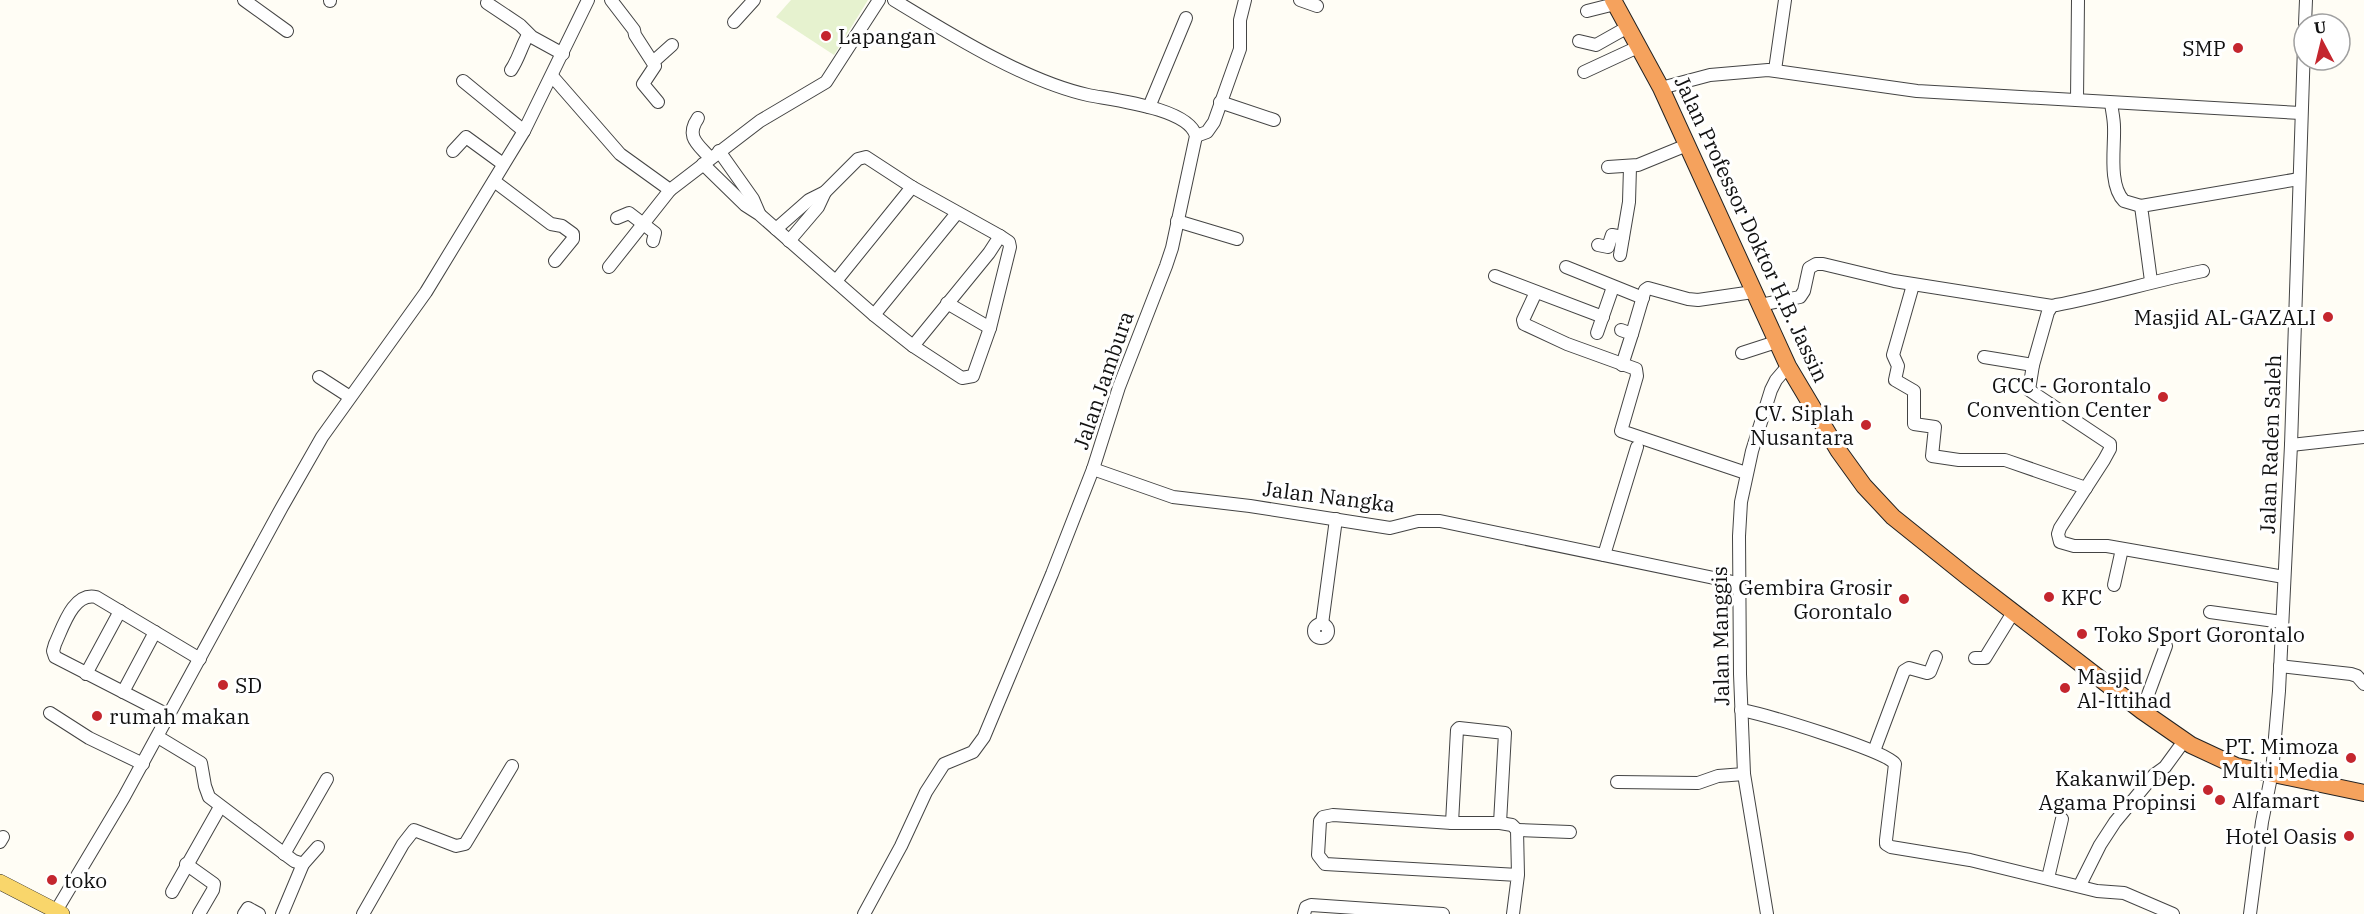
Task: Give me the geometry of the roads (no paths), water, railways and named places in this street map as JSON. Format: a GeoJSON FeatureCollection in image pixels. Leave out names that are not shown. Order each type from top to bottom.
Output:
{"type":"FeatureCollection","features":[{"type":"Feature","properties":{"kind":"highway","name":"Jalan Professor Doktor H.B. Jassin"},"geometry":{"type":"LineString","coordinates":[[1614,2],[1661,88],[1788,366],[1833,442],[1864,486],[1893,517],[2142,711],[2184,741],[2217,758],[2364,802]]}},
{"type":"Feature","properties":{"kind":"highway","name":"Jalan Professor Doktor H.B. Jassin"},"geometry":{"type":"LineString","coordinates":[[2266,774],[2364,793]]}},
{"type":"Feature","properties":{"kind":"main road"},"geometry":{"type":"LineString","coordinates":[[0,882],[59,912]]}},
{"type":"Feature","properties":{"kind":"street"},"geometry":{"type":"LineString","coordinates":[[244,0],[286,31]]}},
{"type":"Feature","properties":{"kind":"street"},"geometry":{"type":"LineString","coordinates":[[59,912],[322,437],[426,292],[494,181],[524,131],[588,0]]}},
{"type":"Feature","properties":{"kind":"street"},"geometry":{"type":"LineString","coordinates":[[611,0],[634,30],[653,62],[653,69],[643,84],[658,102]]}},
{"type":"Feature","properties":{"kind":"street"},"geometry":{"type":"LineString","coordinates":[[734,22],[754,0]]}},
{"type":"Feature","properties":{"kind":"street"},"geometry":{"type":"LineString","coordinates":[[609,267],[670,190],[760,121],[826,82],[879,0]]}},
{"type":"Feature","properties":{"kind":"street"},"geometry":{"type":"LineString","coordinates":[[894,0],[947,33],[1048,82],[1079,93],[1149,107],[1182,120],[1194,129],[1196,136],[1208,132],[1212,126],[1239,50],[1240,20],[1245,0]]}},
{"type":"Feature","properties":{"kind":"street"},"geometry":{"type":"LineString","coordinates":[[1300,0],[1317,6]]}},
{"type":"Feature","properties":{"kind":"street"},"geometry":{"type":"LineString","coordinates":[[1774,70],[1785,0]]}},
{"type":"Feature","properties":{"kind":"street"},"geometry":{"type":"LineString","coordinates":[[2077,100],[2078,0]]}},
{"type":"Feature","properties":{"kind":"street"},"geometry":{"type":"LineString","coordinates":[[1587,11],[1614,2]]}},
{"type":"Feature","properties":{"kind":"street"},"geometry":{"type":"LineString","coordinates":[[487,3],[520,25],[528,35],[563,54]]}},
{"type":"Feature","properties":{"kind":"street"},"geometry":{"type":"LineString","coordinates":[[1149,107],[1186,18]]}},
{"type":"Feature","properties":{"kind":"street"},"geometry":{"type":"LineString","coordinates":[[1579,41],[1596,45],[1628,27]]}},
{"type":"Feature","properties":{"kind":"street"},"geometry":{"type":"LineString","coordinates":[[511,70],[519,58],[519,50],[528,35]]}},
{"type":"Feature","properties":{"kind":"street"},"geometry":{"type":"LineString","coordinates":[[653,62],[672,45]]}},
{"type":"Feature","properties":{"kind":"street"},"geometry":{"type":"LineString","coordinates":[[1584,72],[1638,47]]}},
{"type":"Feature","properties":{"kind":"street"},"geometry":{"type":"LineString","coordinates":[[1661,88],[1710,75],[1774,70],[1917,91],[2301,112]]}},
{"type":"Feature","properties":{"kind":"street","name":"Jalan Raden Saleh"},"geometry":{"type":"LineString","coordinates":[[2250,914],[2280,666],[2291,445],[2303,72]]}},
{"type":"Feature","properties":{"kind":"street"},"geometry":{"type":"LineString","coordinates":[[552,76],[620,154],[670,190]]}},
{"type":"Feature","properties":{"kind":"street"},"geometry":{"type":"LineString","coordinates":[[463,81],[524,131]]}},
{"type":"Feature","properties":{"kind":"street"},"geometry":{"type":"LineString","coordinates":[[1220,102],[1274,120]]}},
{"type":"Feature","properties":{"kind":"street"},"geometry":{"type":"LineString","coordinates":[[2111,103],[2114,129],[2113,157],[2118,192],[2124,201],[2141,206],[2299,179]]}},
{"type":"Feature","properties":{"kind":"street"},"geometry":{"type":"LineString","coordinates":[[698,118],[692,135],[753,199],[759,214]]}},
{"type":"Feature","properties":{"kind":"street","name":"Jalan Jambura"},"geometry":{"type":"LineString","coordinates":[[864,914],[926,792],[944,764],[974,752],[984,737],[1093,469],[1119,387],[1169,257],[1196,136]]}},
{"type":"Feature","properties":{"kind":"street"},"geometry":{"type":"LineString","coordinates":[[453,151],[466,137],[503,164]]}},
{"type":"Feature","properties":{"kind":"street"},"geometry":{"type":"LineString","coordinates":[[1608,167],[1630,167],[1687,145]]}},
{"type":"Feature","properties":{"kind":"street"},"geometry":{"type":"LineString","coordinates":[[711,157],[745,205],[759,214],[789,241],[874,315],[913,346],[963,378],[970,378],[975,373],[990,328],[1010,246],[1009,242],[912,187],[866,157],[858,159],[825,192],[809,200],[776,229]]}},
{"type":"Feature","properties":{"kind":"street"},"geometry":{"type":"LineString","coordinates":[[1620,255],[1629,202],[1630,167]]}},
{"type":"Feature","properties":{"kind":"street"},"geometry":{"type":"LineString","coordinates":[[494,181],[551,224],[562,226],[573,234],[573,239],[555,261]]}},
{"type":"Feature","properties":{"kind":"street"},"geometry":{"type":"LineString","coordinates":[[836,281],[912,187]]}},
{"type":"Feature","properties":{"kind":"street"},"geometry":{"type":"LineString","coordinates":[[789,241],[818,207],[825,192]]}},
{"type":"Feature","properties":{"kind":"street"},"geometry":{"type":"LineString","coordinates":[[2141,206],[2151,281]]}},
{"type":"Feature","properties":{"kind":"street"},"geometry":{"type":"LineString","coordinates":[[617,218],[629,213],[644,222],[655,232],[653,241]]}},
{"type":"Feature","properties":{"kind":"street"},"geometry":{"type":"LineString","coordinates":[[874,315],[957,213]]}},
{"type":"Feature","properties":{"kind":"street"},"geometry":{"type":"LineString","coordinates":[[789,219],[800,228]]}},
{"type":"Feature","properties":{"kind":"street"},"geometry":{"type":"LineString","coordinates":[[1177,221],[1237,239]]}},
{"type":"Feature","properties":{"kind":"street"},"geometry":{"type":"LineString","coordinates":[[1598,245],[1608,247],[1612,235],[1623,237]]}},
{"type":"Feature","properties":{"kind":"street"},"geometry":{"type":"LineString","coordinates":[[913,346],[989,253],[1000,236]]}},
{"type":"Feature","properties":{"kind":"street"},"geometry":{"type":"LineString","coordinates":[[1622,365],[1627,332],[1645,290],[1648,288],[1698,300],[1796,298],[1802,295],[1809,268],[1816,264],[1913,285],[2052,306],[2092,298],[2151,281],[2203,271]]}},
{"type":"Feature","properties":{"kind":"street"},"geometry":{"type":"LineString","coordinates":[[1566,267],[1643,298]]}},
{"type":"Feature","properties":{"kind":"street"},"geometry":{"type":"LineString","coordinates":[[1495,276],[1603,317]]}},
{"type":"Feature","properties":{"kind":"street"},"geometry":{"type":"LineString","coordinates":[[1913,285],[1893,356],[1898,366],[1895,380],[1914,392],[1914,424],[1935,428],[1932,456],[1959,460],[2005,460],[2086,488]]}},
{"type":"Feature","properties":{"kind":"street"},"geometry":{"type":"LineString","coordinates":[[1597,333],[1613,287]]}},
{"type":"Feature","properties":{"kind":"street"},"geometry":{"type":"LineString","coordinates":[[1536,292],[1524,324],[1567,344],[1636,369],[1621,432],[1746,473]]}},
{"type":"Feature","properties":{"kind":"street"},"geometry":{"type":"LineString","coordinates":[[948,303],[990,328]]}},
{"type":"Feature","properties":{"kind":"street"},"geometry":{"type":"LineString","coordinates":[[2052,306],[2048,312],[2028,388],[2110,444],[2110,449],[2060,528],[2058,534],[2060,542],[2068,545],[2107,546],[2284,577]]}},
{"type":"Feature","properties":{"kind":"street"},"geometry":{"type":"LineString","coordinates":[[1742,352],[1776,342]]}},
{"type":"Feature","properties":{"kind":"street"},"geometry":{"type":"LineString","coordinates":[[1984,357],[2033,365]]}},
{"type":"Feature","properties":{"kind":"street","name":"Jalan Manggis"},"geometry":{"type":"LineString","coordinates":[[1767,914],[1744,774],[1740,710],[1738,583],[1741,502],[1746,473],[1771,390],[1788,366]]}},
{"type":"Feature","properties":{"kind":"street"},"geometry":{"type":"LineString","coordinates":[[319,377],[350,397]]}},
{"type":"Feature","properties":{"kind":"street"},"geometry":{"type":"LineString","coordinates":[[2291,445],[2364,437]]}},
{"type":"Feature","properties":{"kind":"street"},"geometry":{"type":"LineString","coordinates":[[1604,555],[1637,447]]}},
{"type":"Feature","properties":{"kind":"street","name":"Jalan Nangka"},"geometry":{"type":"LineString","coordinates":[[1093,469],[1173,497],[1218,501],[1390,528],[1418,520],[1440,521],[1738,583]]}},
{"type":"Feature","properties":{"kind":"street"},"geometry":{"type":"LineString","coordinates":[[1322,624],[1336,519]]}},
{"type":"Feature","properties":{"kind":"street"},"geometry":{"type":"LineString","coordinates":[[2114,585],[2122,549]]}},
{"type":"Feature","properties":{"kind":"street"},"geometry":{"type":"LineString","coordinates":[[168,715],[86,674],[53,654],[55,644],[77,601],[86,596],[96,597],[200,659]]}},
{"type":"Feature","properties":{"kind":"street"},"geometry":{"type":"LineString","coordinates":[[86,674],[120,611]]}},
{"type":"Feature","properties":{"kind":"street"},"geometry":{"type":"LineString","coordinates":[[1975,658],[1985,658],[2014,611]]}},
{"type":"Feature","properties":{"kind":"street"},"geometry":{"type":"LineString","coordinates":[[2210,612],[2282,622]]}},
{"type":"Feature","properties":{"kind":"street"},"geometry":{"type":"LineString","coordinates":[[123,692],[155,632]]}},
{"type":"Feature","properties":{"kind":"street"},"geometry":{"type":"LineString","coordinates":[[2142,711],[2166,646]]}},
{"type":"Feature","properties":{"kind":"street"},"geometry":{"type":"LineString","coordinates":[[1874,751],[1904,670],[1909,668],[1927,674],[1936,657]]}},
{"type":"Feature","properties":{"kind":"street"},"geometry":{"type":"LineString","coordinates":[[2280,666],[2351,674],[2357,676],[2364,684]]}},
{"type":"Feature","properties":{"kind":"street"},"geometry":{"type":"LineString","coordinates":[[1740,710],[1779,719],[1874,751],[1892,760],[1895,764],[1886,833],[1888,846],[1970,860],[2097,891],[2124,893],[2173,914]]}},
{"type":"Feature","properties":{"kind":"street"},"geometry":{"type":"LineString","coordinates":[[50,713],[89,738],[143,764]]}},
{"type":"Feature","properties":{"kind":"street"},"geometry":{"type":"LineString","coordinates":[[1452,823],[1457,730],[1459,728],[1505,733],[1500,823]]}},
{"type":"Feature","properties":{"kind":"street"},"geometry":{"type":"LineString","coordinates":[[158,736],[201,763],[206,792],[220,807],[284,854],[303,864]]}},
{"type":"Feature","properties":{"kind":"street"},"geometry":{"type":"LineString","coordinates":[[2080,885],[2100,845],[2115,822],[2154,775],[2165,767],[2184,741]]}},
{"type":"Feature","properties":{"kind":"street"},"geometry":{"type":"LineString","coordinates":[[363,914],[403,844],[414,830],[456,846],[465,844],[512,766]]}},
{"type":"Feature","properties":{"kind":"street"},"geometry":{"type":"LineString","coordinates":[[1617,783],[1698,783],[1718,776],[1744,774]]}},
{"type":"Feature","properties":{"kind":"street"},"geometry":{"type":"LineString","coordinates":[[284,854],[327,779]]}},
{"type":"Feature","properties":{"kind":"street"},"geometry":{"type":"LineString","coordinates":[[172,892],[220,807]]}},
{"type":"Feature","properties":{"kind":"street"},"geometry":{"type":"LineString","coordinates":[[1518,875],[1324,864],[1318,855],[1320,821],[1327,816],[1452,823],[1500,823],[1512,825],[1517,830],[1570,832]]}},
{"type":"Feature","properties":{"kind":"street"},"geometry":{"type":"LineString","coordinates":[[2048,878],[2062,819]]}},
{"type":"Feature","properties":{"kind":"street"},"geometry":{"type":"LineString","coordinates":[[1514,914],[1518,875],[1517,830]]}},
{"type":"Feature","properties":{"kind":"street"},"geometry":{"type":"LineString","coordinates":[[282,914],[303,864],[318,847]]}},
{"type":"Feature","properties":{"kind":"street"},"geometry":{"type":"LineString","coordinates":[[186,864],[214,884],[199,914]]}},
{"type":"Feature","properties":{"kind":"street"},"geometry":{"type":"LineString","coordinates":[[1304,914],[1306,907],[1311,905],[1443,914]]}},
{"type":"Feature","properties":{"kind":"street"},"geometry":{"type":"LineString","coordinates":[[244,914],[248,908],[259,914]]}},
{"type":"Feature","properties":{"kind":"place","name":"Lapangan"},"geometry":{"type":"Point","coordinates":[826,36]}},
{"type":"Feature","properties":{"kind":"place","name":"SMP"},"geometry":{"type":"Point","coordinates":[2238,48]}},
{"type":"Feature","properties":{"kind":"place","name":"Masjid AL-GAZALI"},"geometry":{"type":"Point","coordinates":[2328,317]}},
{"type":"Feature","properties":{"kind":"place","name":"GCC - Gorontalo Convention Center"},"geometry":{"type":"Point","coordinates":[2163,397]}},
{"type":"Feature","properties":{"kind":"place","name":"CV. Siplah Nusantara"},"geometry":{"type":"Point","coordinates":[1866,425]}},
{"type":"Feature","properties":{"kind":"place","name":"KFC"},"geometry":{"type":"Point","coordinates":[2049,597]}},
{"type":"Feature","properties":{"kind":"place","name":"Gembira Grosir Gorontalo"},"geometry":{"type":"Point","coordinates":[1904,599]}},
{"type":"Feature","properties":{"kind":"place","name":"Toko Sport Gorontalo"},"geometry":{"type":"Point","coordinates":[2082,634]}},
{"type":"Feature","properties":{"kind":"place","name":"SD"},"geometry":{"type":"Point","coordinates":[223,685]}},
{"type":"Feature","properties":{"kind":"place","name":"Masjid Al-Ittihad"},"geometry":{"type":"Point","coordinates":[2065,688]}},
{"type":"Feature","properties":{"kind":"place","name":"rumah makan"},"geometry":{"type":"Point","coordinates":[97,716]}},
{"type":"Feature","properties":{"kind":"place","name":"PT. Mimoza Multi Media"},"geometry":{"type":"Point","coordinates":[2351,758]}},
{"type":"Feature","properties":{"kind":"place","name":"Kakanwil Dep. Agama Propinsi"},"geometry":{"type":"Point","coordinates":[2208,790]}},
{"type":"Feature","properties":{"kind":"place","name":"Alfamart"},"geometry":{"type":"Point","coordinates":[2220,800]}},
{"type":"Feature","properties":{"kind":"place","name":"Hotel Oasis"},"geometry":{"type":"Point","coordinates":[2349,836]}},
{"type":"Feature","properties":{"kind":"place","name":"toko"},"geometry":{"type":"Point","coordinates":[52,880]}}]}
